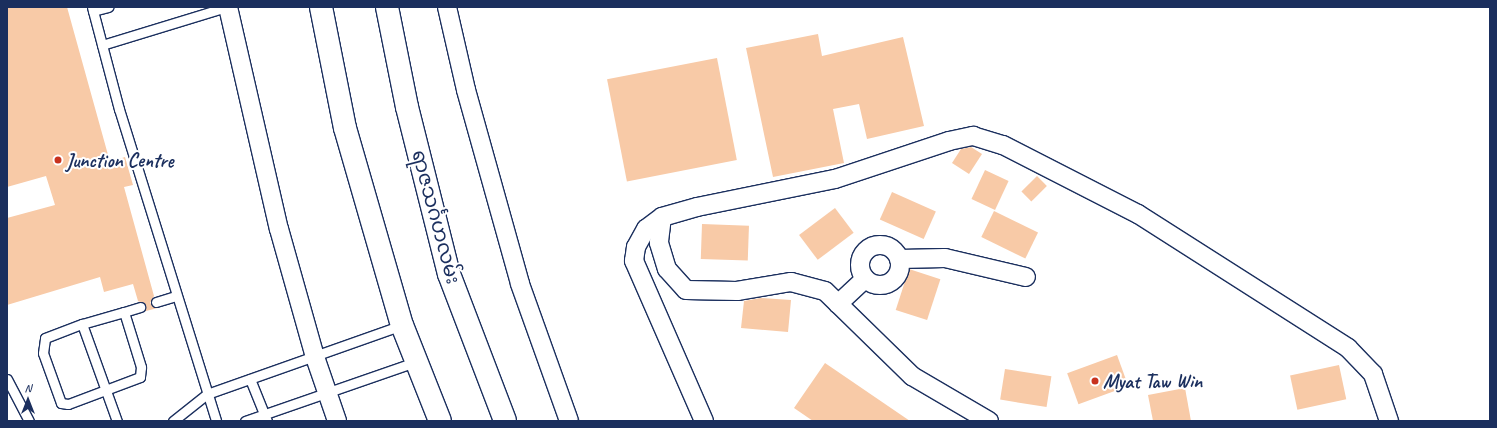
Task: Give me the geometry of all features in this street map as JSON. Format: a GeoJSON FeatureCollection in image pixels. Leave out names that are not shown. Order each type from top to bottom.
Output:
{"type":"FeatureCollection","features":[{"type":"Feature","properties":{"kind":"main road"},"geometry":{"type":"LineString","coordinates":[[321,7],[344,128],[402,325],[415,362],[440,421]]}},
{"type":"Feature","properties":{"kind":"main road","name":"ရာဇသင်္ဂဟလမ်း"},"geometry":{"type":"LineString","coordinates":[[387,7],[407,107],[449,274],[505,421]]}},
{"type":"Feature","properties":{"kind":"street"},"geometry":{"type":"LineString","coordinates":[[227,7],[279,229],[315,357],[337,421]]}},
{"type":"Feature","properties":{"kind":"street"},"geometry":{"type":"LineString","coordinates":[[447,7],[466,90],[520,284],[569,421]]}},
{"type":"Feature","properties":{"kind":"street"},"geometry":{"type":"LineString","coordinates":[[704,421],[634,261],[636,247],[646,229],[662,217],[744,195],[836,179],[949,141],[974,136],[1003,145],[1138,214],[1348,348],[1373,374],[1389,421]]}},
{"type":"Feature","properties":{"kind":"street"},"geometry":{"type":"LineString","coordinates":[[662,217],[659,243],[666,269],[686,290],[737,291],[791,282],[825,291],[912,376],[982,420]]}},
{"type":"Feature","properties":{"kind":"street"},"geometry":{"type":"LineString","coordinates":[[899,259],[898,273],[890,283],[873,284],[864,279],[859,264],[870,247],[886,246],[899,259],[945,258],[1026,276]]}},
{"type":"Feature","properties":{"kind":"street"},"geometry":{"type":"LineString","coordinates":[[838,304],[864,279]]}},
{"type":"Feature","properties":{"kind":"lane"},"geometry":{"type":"LineString","coordinates":[[108,7],[92,9],[176,296],[216,421]]}},
{"type":"Feature","properties":{"kind":"lane"},"geometry":{"type":"LineString","coordinates":[[102,46],[227,7]]}},
{"type":"Feature","properties":{"kind":"lane"},"geometry":{"type":"LineString","coordinates":[[156,302],[176,296]]}},
{"type":"Feature","properties":{"kind":"lane"},"geometry":{"type":"LineString","coordinates":[[124,312],[141,373],[138,379],[68,404],[60,403],[56,397],[41,342],[82,324],[140,307]]}},
{"type":"Feature","properties":{"kind":"lane"},"geometry":{"type":"LineString","coordinates":[[82,324],[117,421]]}},
{"type":"Feature","properties":{"kind":"lane"},"geometry":{"type":"LineString","coordinates":[[181,420],[207,394],[402,325]]}},
{"type":"Feature","properties":{"kind":"lane"},"geometry":{"type":"LineString","coordinates":[[245,421],[266,417],[415,362]]}},
{"type":"Feature","properties":{"kind":"lane"},"geometry":{"type":"LineString","coordinates":[[7,379],[29,421]]}},
{"type":"Feature","properties":{"kind":"lane"},"geometry":{"type":"LineString","coordinates":[[250,379],[266,417]]}},
{"type":"Feature","properties":{"kind":"building","name":"Junction Centre"},"geometry":{"type":"Polygon","coordinates":[[[7,7],[67,7],[110,162],[125,157],[133,185],[124,187],[154,296],[150,303],[158,308],[142,312],[146,305],[138,301],[133,284],[104,292],[100,277],[7,305],[7,218],[55,205],[46,176],[7,187],[7,7]]]}},
{"type":"Feature","properties":{"kind":"building"},"geometry":{"type":"Polygon","coordinates":[[[818,34],[822,56],[903,37],[924,126],[867,139],[859,104],[833,109],[844,163],[773,177],[746,48],[818,34]]]}},
{"type":"Feature","properties":{"kind":"building"},"geometry":{"type":"Polygon","coordinates":[[[717,58],[737,160],[627,181],[607,79],[717,58]]]}},
{"type":"Feature","properties":{"kind":"building"},"geometry":{"type":"Polygon","coordinates":[[[971,147],[982,154],[969,174],[952,163],[961,149],[971,147]]]}},
{"type":"Feature","properties":{"kind":"building"},"geometry":{"type":"Polygon","coordinates":[[[985,170],[1009,181],[995,210],[971,199],[985,170]]]}},
{"type":"Feature","properties":{"kind":"building"},"geometry":{"type":"Polygon","coordinates":[[[1037,176],[1047,186],[1031,201],[1021,192],[1037,176]]]}},
{"type":"Feature","properties":{"kind":"building"},"geometry":{"type":"Polygon","coordinates":[[[892,192],[936,212],[924,239],[880,219],[892,192]]]}},
{"type":"Feature","properties":{"kind":"building"},"geometry":{"type":"Polygon","coordinates":[[[835,208],[854,233],[818,260],[799,235],[835,208]]]}},
{"type":"Feature","properties":{"kind":"building"},"geometry":{"type":"Polygon","coordinates":[[[994,211],[1038,232],[1025,259],[981,237],[994,211]]]}},
{"type":"Feature","properties":{"kind":"building"},"geometry":{"type":"Polygon","coordinates":[[[702,224],[749,226],[748,261],[701,259],[702,224]]]}},
{"type":"Feature","properties":{"kind":"building"},"geometry":{"type":"Polygon","coordinates":[[[909,269],[940,279],[927,320],[896,310],[909,269]]]}},
{"type":"Feature","properties":{"kind":"building"},"geometry":{"type":"Polygon","coordinates":[[[761,298],[791,300],[788,332],[741,328],[744,301],[761,298]]]}},
{"type":"Feature","properties":{"kind":"building"},"geometry":{"type":"Polygon","coordinates":[[[1117,355],[1128,386],[1078,404],[1067,373],[1117,355]]]}},
{"type":"Feature","properties":{"kind":"building"},"geometry":{"type":"Polygon","coordinates":[[[825,363],[910,421],[813,421],[794,408],[825,363]]]}},
{"type":"Feature","properties":{"kind":"building"},"geometry":{"type":"Polygon","coordinates":[[[1339,365],[1346,399],[1297,410],[1290,375],[1339,365]]]}},
{"type":"Feature","properties":{"kind":"building"},"geometry":{"type":"Polygon","coordinates":[[[1005,369],[1051,376],[1047,407],[1000,400],[1005,369]]]}},
{"type":"Feature","properties":{"kind":"building"},"geometry":{"type":"Polygon","coordinates":[[[1185,388],[1191,421],[1153,421],[1148,395],[1185,388]]]}},
{"type":"Feature","properties":{"kind":"place","name":"Junction Centre"},"geometry":{"type":"Point","coordinates":[58,160]}},
{"type":"Feature","properties":{"kind":"place","name":"Myat Taw Win"},"geometry":{"type":"Point","coordinates":[1095,381]}}]}
